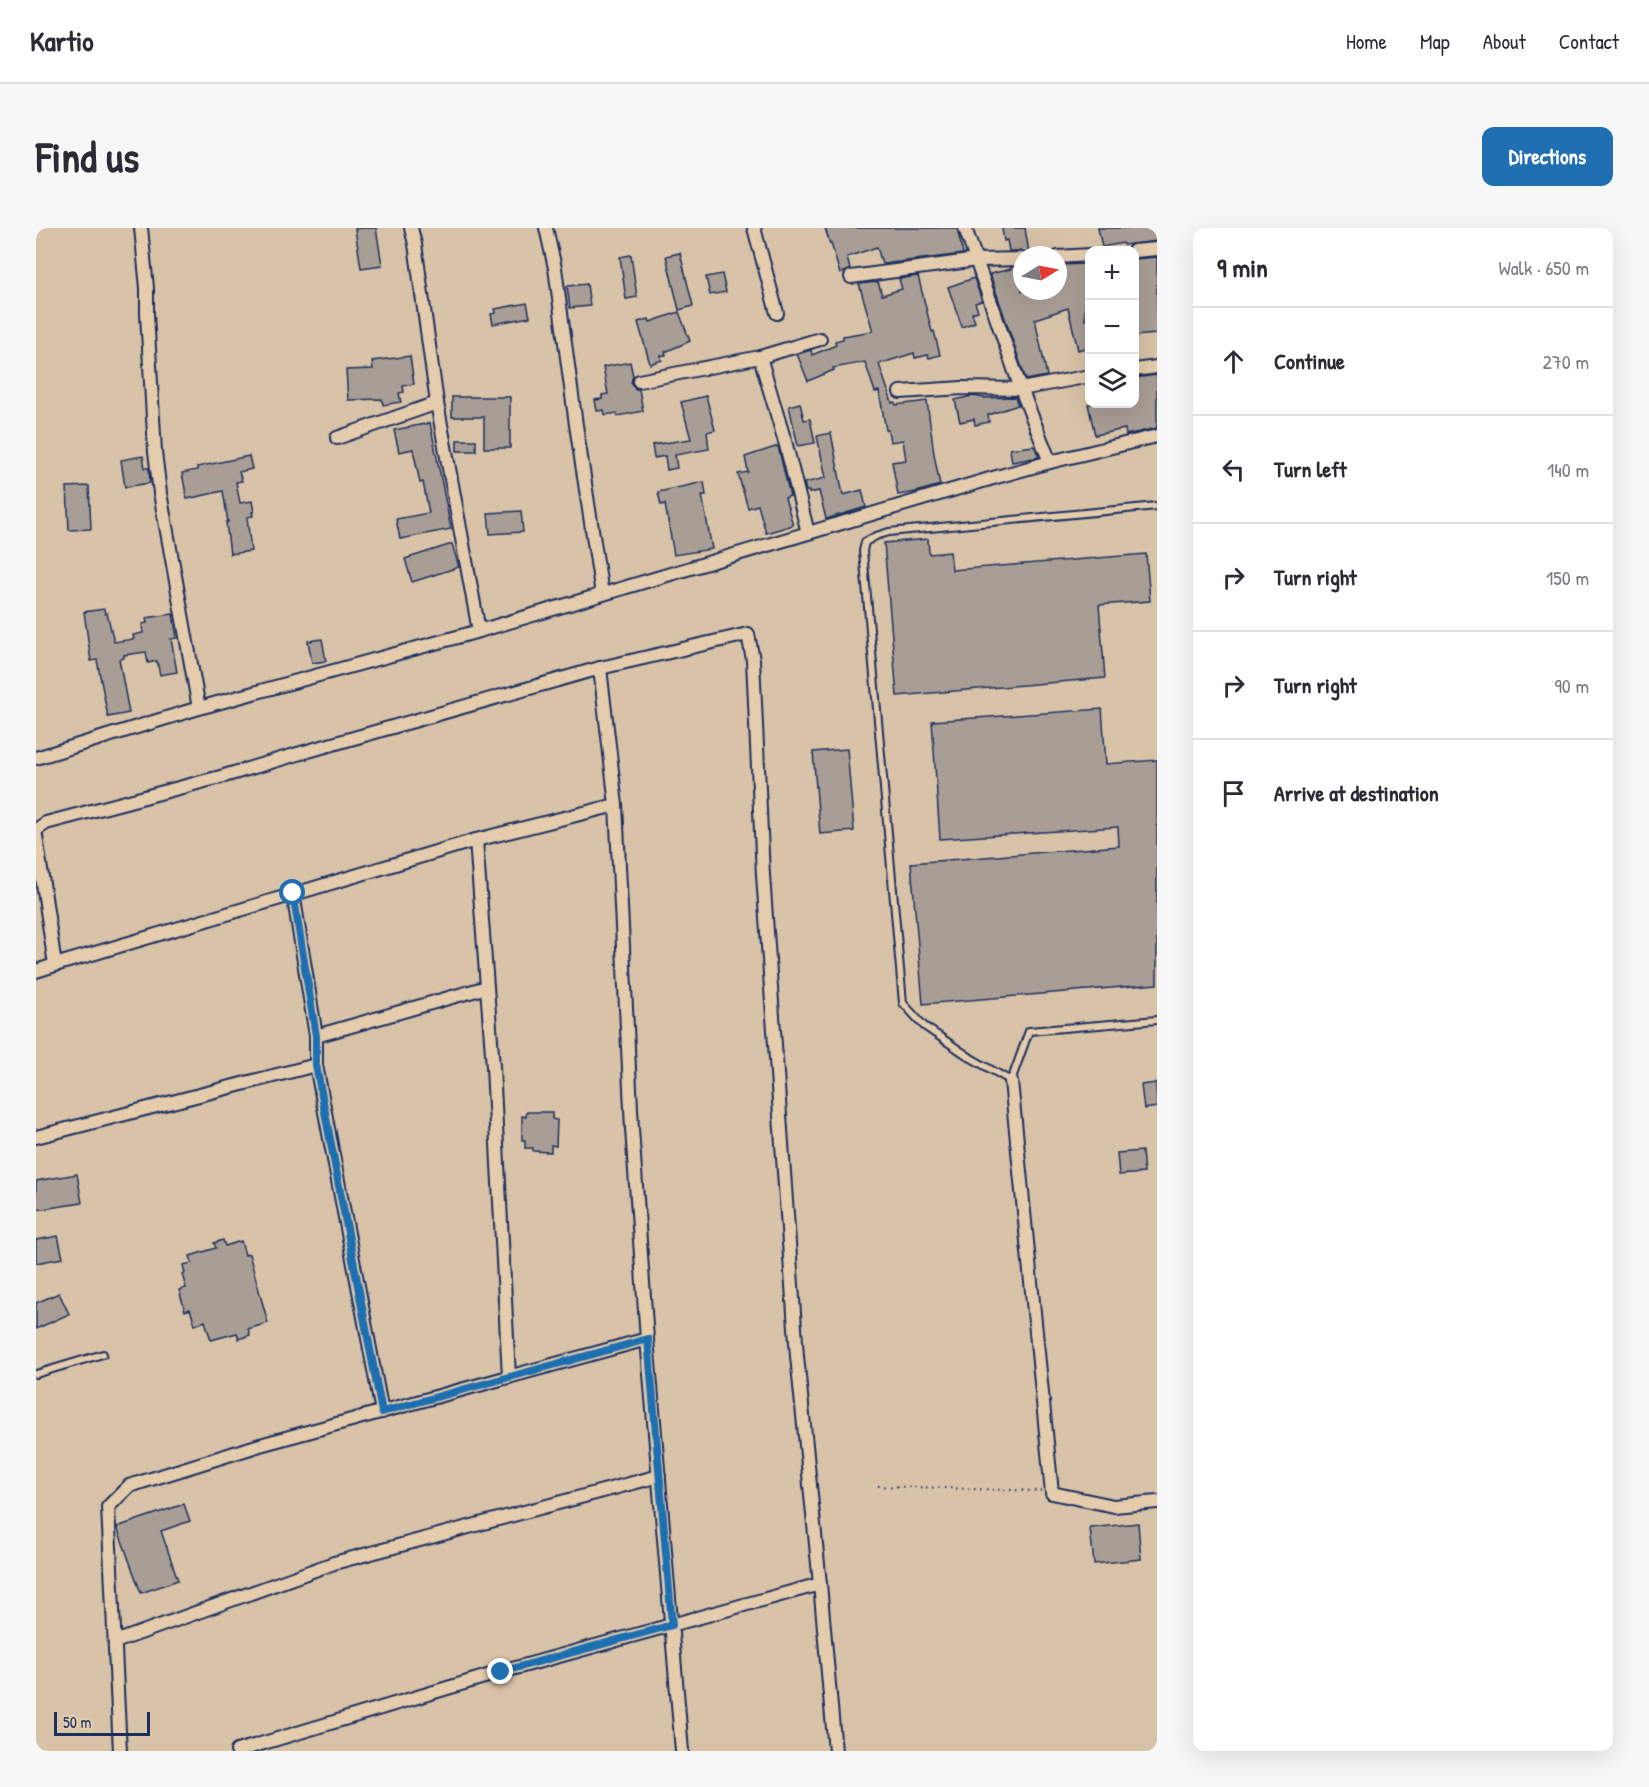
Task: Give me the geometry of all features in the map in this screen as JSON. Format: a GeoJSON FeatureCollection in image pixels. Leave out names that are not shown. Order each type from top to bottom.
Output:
{"type":"FeatureCollection","features":[{"type":"Feature","properties":{"kind":"street"},"geometry":{"type":"LineString","coordinates":[[141,228],[147,288],[155,452],[160,494],[199,708]]}},
{"type":"Feature","properties":{"kind":"street"},"geometry":{"type":"LineString","coordinates":[[411,228],[437,403],[479,632]]}},
{"type":"Feature","properties":{"kind":"street"},"geometry":{"type":"LineString","coordinates":[[546,228],[555,268],[602,594]]}},
{"type":"Feature","properties":{"kind":"street"},"geometry":{"type":"LineString","coordinates":[[754,228],[777,313]]}},
{"type":"Feature","properties":{"kind":"street"},"geometry":{"type":"LineString","coordinates":[[965,228],[1021,390],[1050,462]]}},
{"type":"Feature","properties":{"kind":"street"},"geometry":{"type":"LineString","coordinates":[[1139,251],[1157,249]]}},
{"type":"Feature","properties":{"kind":"street"},"geometry":{"type":"LineString","coordinates":[[1067,256],[1085,255]]}},
{"type":"Feature","properties":{"kind":"street"},"geometry":{"type":"LineString","coordinates":[[851,277],[977,261],[1013,259]]}},
{"type":"Feature","properties":{"kind":"street"},"geometry":{"type":"LineString","coordinates":[[639,381],[760,357],[820,339]]}},
{"type":"Feature","properties":{"kind":"street"},"geometry":{"type":"LineString","coordinates":[[760,357],[786,445],[808,533]]}},
{"type":"Feature","properties":{"kind":"street"},"geometry":{"type":"LineString","coordinates":[[1139,369],[1157,367]]}},
{"type":"Feature","properties":{"kind":"street"},"geometry":{"type":"LineString","coordinates":[[900,392],[962,388],[1021,390],[1085,377]]}},
{"type":"Feature","properties":{"kind":"street"},"geometry":{"type":"LineString","coordinates":[[337,438],[437,403]]}},
{"type":"Feature","properties":{"kind":"street"},"geometry":{"type":"LineString","coordinates":[[36,758],[199,708],[479,632],[1050,462],[1157,436]]}},
{"type":"Feature","properties":{"kind":"street"},"geometry":{"type":"LineString","coordinates":[[36,830],[46,823],[224,776],[312,749],[600,669],[748,634],[753,660],[764,887],[797,1356],[835,1751]]}},
{"type":"Feature","properties":{"kind":"street"},"geometry":{"type":"LineString","coordinates":[[600,669],[616,806],[632,1129],[682,1751]]}},
{"type":"Feature","properties":{"kind":"street"},"geometry":{"type":"LineString","coordinates":[[36,970],[477,840],[616,806]]}},
{"type":"Feature","properties":{"kind":"street"},"geometry":{"type":"LineString","coordinates":[[36,836],[55,965]]}},
{"type":"Feature","properties":{"kind":"street"},"geometry":{"type":"LineString","coordinates":[[477,840],[509,1377]]}},
{"type":"Feature","properties":{"kind":"street"},"geometry":{"type":"LineString","coordinates":[[293,893],[316,1036],[316,1065],[382,1412]]}},
{"type":"Feature","properties":{"kind":"street"},"geometry":{"type":"LineString","coordinates":[[316,1036],[487,987]]}},
{"type":"Feature","properties":{"kind":"street"},"geometry":{"type":"LineString","coordinates":[[36,1137],[316,1065]]}},
{"type":"Feature","properties":{"kind":"street"},"geometry":{"type":"LineString","coordinates":[[1011,1081],[1052,1493],[1114,1506],[1157,1502]]}},
{"type":"Feature","properties":{"kind":"street"},"geometry":{"type":"LineString","coordinates":[[120,1751],[108,1507],[129,1486],[260,1445],[648,1339]]}},
{"type":"Feature","properties":{"kind":"street"},"geometry":{"type":"LineString","coordinates":[[114,1642],[334,1563],[659,1476]]}},
{"type":"Feature","properties":{"kind":"street"},"geometry":{"type":"LineString","coordinates":[[237,1751],[501,1672],[820,1584]]}},
{"type":"Feature","properties":{"kind":"lane"},"geometry":{"type":"LineString","coordinates":[[1157,506],[889,532],[865,542],[862,551],[903,1003],[924,1026],[971,1058],[1011,1081],[1029,1031],[1157,1020]]}},
{"type":"Feature","properties":{"kind":"lane"},"geometry":{"type":"LineString","coordinates":[[36,1374],[103,1354]]}},
{"type":"Feature","properties":{"kind":"path"},"geometry":{"type":"LineString","coordinates":[[878,1486],[1052,1493]]}},
{"type":"Feature","properties":{"kind":"building"},"geometry":{"type":"Polygon","coordinates":[[[376,228],[382,265],[361,268],[355,229],[376,228]]]}},
{"type":"Feature","properties":{"kind":"building"},"geometry":{"type":"Polygon","coordinates":[[[825,228],[957,228],[963,254],[882,264],[877,247],[847,257],[850,269],[840,274],[825,228]]]}},
{"type":"Feature","properties":{"kind":"building"},"geometry":{"type":"Polygon","coordinates":[[[1002,228],[1025,228],[1028,246],[1013,246],[1013,251],[1009,251],[1007,240],[1004,241],[1002,228]]]}},
{"type":"Feature","properties":{"kind":"building"},"geometry":{"type":"Polygon","coordinates":[[[1098,228],[1157,228],[1157,241],[1102,246],[1098,228]]]}},
{"type":"Feature","properties":{"kind":"building"},"geometry":{"type":"Polygon","coordinates":[[[680,253],[693,306],[679,310],[666,256],[680,253]]]}},
{"type":"Feature","properties":{"kind":"building"},"geometry":{"type":"Polygon","coordinates":[[[631,255],[637,297],[626,299],[620,257],[631,255]]]}},
{"type":"Feature","properties":{"kind":"building"},"geometry":{"type":"Polygon","coordinates":[[[1157,257],[1157,334],[1139,336],[1139,259],[1157,257]]]}},
{"type":"Feature","properties":{"kind":"building"},"geometry":{"type":"Polygon","coordinates":[[[1085,264],[1085,348],[1078,350],[1068,308],[1035,319],[1047,376],[1026,380],[990,274],[1013,267],[1013,300],[1067,300],[1067,265],[1085,264]]]}},
{"type":"Feature","properties":{"kind":"building"},"geometry":{"type":"Polygon","coordinates":[[[722,274],[726,292],[710,295],[706,277],[722,274]]]}},
{"type":"Feature","properties":{"kind":"building"},"geometry":{"type":"Polygon","coordinates":[[[918,276],[940,355],[915,358],[914,353],[879,364],[892,403],[895,402],[896,405],[927,401],[940,485],[898,495],[892,462],[906,460],[903,440],[890,442],[879,391],[875,392],[865,362],[833,368],[834,370],[808,381],[797,354],[811,350],[812,355],[836,345],[835,341],[843,339],[843,336],[873,331],[859,284],[878,282],[882,295],[902,289],[899,279],[918,276]]]}},
{"type":"Feature","properties":{"kind":"building"},"geometry":{"type":"Polygon","coordinates":[[[974,278],[982,301],[975,303],[978,311],[972,313],[975,322],[962,327],[948,287],[974,278]]]}},
{"type":"Feature","properties":{"kind":"building"},"geometry":{"type":"Polygon","coordinates":[[[587,284],[590,306],[570,308],[567,286],[587,284]]]}},
{"type":"Feature","properties":{"kind":"building"},"geometry":{"type":"Polygon","coordinates":[[[527,303],[530,317],[493,324],[491,314],[496,313],[495,309],[527,303]]]}},
{"type":"Feature","properties":{"kind":"building"},"geometry":{"type":"Polygon","coordinates":[[[679,312],[690,341],[665,352],[666,355],[660,356],[662,360],[650,364],[638,322],[649,319],[650,322],[679,312]]]}},
{"type":"Feature","properties":{"kind":"building"},"geometry":{"type":"Polygon","coordinates":[[[410,356],[414,384],[403,386],[404,392],[399,393],[401,402],[383,405],[382,399],[348,400],[346,370],[373,369],[372,361],[410,356]]]}},
{"type":"Feature","properties":{"kind":"building"},"geometry":{"type":"Polygon","coordinates":[[[630,362],[633,376],[631,383],[635,389],[639,389],[643,411],[618,416],[617,413],[605,415],[604,410],[597,411],[595,400],[602,399],[602,395],[608,394],[603,367],[630,362]]]}},
{"type":"Feature","properties":{"kind":"building"},"geometry":{"type":"Polygon","coordinates":[[[1157,375],[1157,428],[1126,435],[1125,429],[1095,435],[1089,408],[1139,408],[1139,377],[1157,375]]]}},
{"type":"Feature","properties":{"kind":"building"},"geometry":{"type":"Polygon","coordinates":[[[706,396],[715,430],[707,432],[709,449],[675,455],[677,468],[667,470],[665,456],[654,458],[652,445],[691,439],[681,402],[706,396]]]}},
{"type":"Feature","properties":{"kind":"building"},"geometry":{"type":"Polygon","coordinates":[[[972,396],[1015,397],[1018,405],[988,415],[989,422],[975,425],[974,419],[960,422],[955,400],[972,396]]]}},
{"type":"Feature","properties":{"kind":"building"},"geometry":{"type":"Polygon","coordinates":[[[452,397],[510,397],[510,448],[484,448],[484,417],[452,417],[452,397]]]}},
{"type":"Feature","properties":{"kind":"building"},"geometry":{"type":"Polygon","coordinates":[[[800,403],[804,420],[810,419],[815,443],[798,446],[789,406],[800,403]]]}},
{"type":"Feature","properties":{"kind":"building"},"geometry":{"type":"Polygon","coordinates":[[[430,423],[451,529],[400,539],[396,519],[429,513],[413,449],[399,452],[394,430],[430,423]]]}},
{"type":"Feature","properties":{"kind":"building"},"geometry":{"type":"Polygon","coordinates":[[[831,433],[843,495],[862,490],[866,507],[826,519],[819,491],[809,493],[804,483],[826,478],[817,436],[831,433]]]}},
{"type":"Feature","properties":{"kind":"building"},"geometry":{"type":"Polygon","coordinates":[[[457,440],[476,440],[476,451],[457,451],[457,440]]]}},
{"type":"Feature","properties":{"kind":"building"},"geometry":{"type":"Polygon","coordinates":[[[778,446],[790,496],[785,498],[793,525],[766,533],[758,505],[748,508],[738,474],[748,472],[745,457],[778,446]]]}},
{"type":"Feature","properties":{"kind":"building"},"geometry":{"type":"Polygon","coordinates":[[[1034,446],[1039,457],[1012,462],[1010,449],[1034,446]]]}},
{"type":"Feature","properties":{"kind":"building"},"geometry":{"type":"Polygon","coordinates":[[[143,456],[145,468],[149,468],[150,483],[125,487],[121,460],[143,456]]]}},
{"type":"Feature","properties":{"kind":"building"},"geometry":{"type":"Polygon","coordinates":[[[249,456],[252,469],[239,472],[242,481],[236,482],[240,503],[252,501],[253,516],[247,517],[251,551],[230,554],[223,491],[187,499],[182,473],[197,470],[197,467],[249,456]]]}},
{"type":"Feature","properties":{"kind":"building"},"geometry":{"type":"Polygon","coordinates":[[[704,482],[706,495],[702,495],[712,549],[674,555],[665,504],[661,505],[658,492],[704,482]]]}},
{"type":"Feature","properties":{"kind":"building"},"geometry":{"type":"Polygon","coordinates":[[[89,486],[91,529],[69,530],[67,487],[89,486]]]}},
{"type":"Feature","properties":{"kind":"building"},"geometry":{"type":"Polygon","coordinates":[[[521,511],[523,532],[490,534],[488,513],[521,511]]]}},
{"type":"Feature","properties":{"kind":"building"},"geometry":{"type":"Polygon","coordinates":[[[928,539],[929,554],[950,552],[952,570],[1146,554],[1150,601],[1099,605],[1105,678],[897,696],[884,543],[928,539]]]}},
{"type":"Feature","properties":{"kind":"building"},"geometry":{"type":"Polygon","coordinates":[[[452,544],[459,567],[412,582],[405,559],[452,544]]]}},
{"type":"Feature","properties":{"kind":"building"},"geometry":{"type":"Polygon","coordinates":[[[104,609],[114,642],[134,639],[133,635],[143,633],[142,624],[147,623],[146,618],[173,614],[177,638],[171,639],[177,672],[160,675],[157,661],[148,663],[146,652],[124,655],[124,658],[119,659],[129,713],[108,717],[97,660],[91,661],[84,612],[104,609]]]}},
{"type":"Feature","properties":{"kind":"building"},"geometry":{"type":"Polygon","coordinates":[[[322,639],[326,661],[312,663],[308,641],[322,639]]]}},
{"type":"Feature","properties":{"kind":"building"},"geometry":{"type":"Polygon","coordinates":[[[1102,709],[1106,764],[1157,760],[1157,984],[923,1004],[911,863],[1119,846],[1118,827],[940,839],[932,721],[1102,709]]]}},
{"type":"Feature","properties":{"kind":"building"},"geometry":{"type":"Polygon","coordinates":[[[847,749],[854,831],[820,834],[813,752],[847,749]]]}},
{"type":"Feature","properties":{"kind":"building"},"geometry":{"type":"Polygon","coordinates":[[[1156,1083],[1157,1107],[1144,1109],[1141,1085],[1156,1083]]]}},
{"type":"Feature","properties":{"kind":"building"},"geometry":{"type":"Polygon","coordinates":[[[526,1112],[552,1112],[552,1119],[557,1120],[556,1146],[551,1145],[551,1152],[525,1148],[525,1140],[522,1140],[522,1116],[526,1117],[526,1112]]]}},
{"type":"Feature","properties":{"kind":"building"},"geometry":{"type":"Polygon","coordinates":[[[1142,1151],[1144,1173],[1119,1175],[1117,1153],[1142,1151]]]}},
{"type":"Feature","properties":{"kind":"building"},"geometry":{"type":"Polygon","coordinates":[[[77,1174],[82,1203],[36,1210],[36,1181],[77,1174]]]}},
{"type":"Feature","properties":{"kind":"building"},"geometry":{"type":"Polygon","coordinates":[[[58,1236],[63,1258],[36,1263],[36,1240],[58,1236]]]}},
{"type":"Feature","properties":{"kind":"building"},"geometry":{"type":"Polygon","coordinates":[[[223,1240],[225,1246],[241,1241],[245,1255],[249,1254],[268,1323],[248,1329],[250,1335],[239,1339],[237,1333],[211,1340],[205,1321],[195,1325],[190,1309],[185,1311],[179,1290],[186,1288],[182,1274],[185,1273],[183,1265],[192,1263],[190,1256],[216,1248],[214,1243],[223,1240]]]}},
{"type":"Feature","properties":{"kind":"building"},"geometry":{"type":"Polygon","coordinates":[[[59,1293],[69,1314],[36,1329],[36,1303],[59,1293]]]}},
{"type":"Feature","properties":{"kind":"building"},"geometry":{"type":"Polygon","coordinates":[[[184,1504],[190,1521],[161,1531],[178,1580],[141,1593],[117,1527],[184,1504]]]}},
{"type":"Feature","properties":{"kind":"building"},"geometry":{"type":"Polygon","coordinates":[[[1138,1523],[1141,1559],[1094,1564],[1090,1528],[1138,1523]]]}},
{"type":"Feature","properties":{"kind":"route"},"geometry":{"type":"LineString","coordinates":[[293,893],[316,1036],[316,1065],[382,1412],[648,1339],[672,1625],[501,1672]]}}]}
